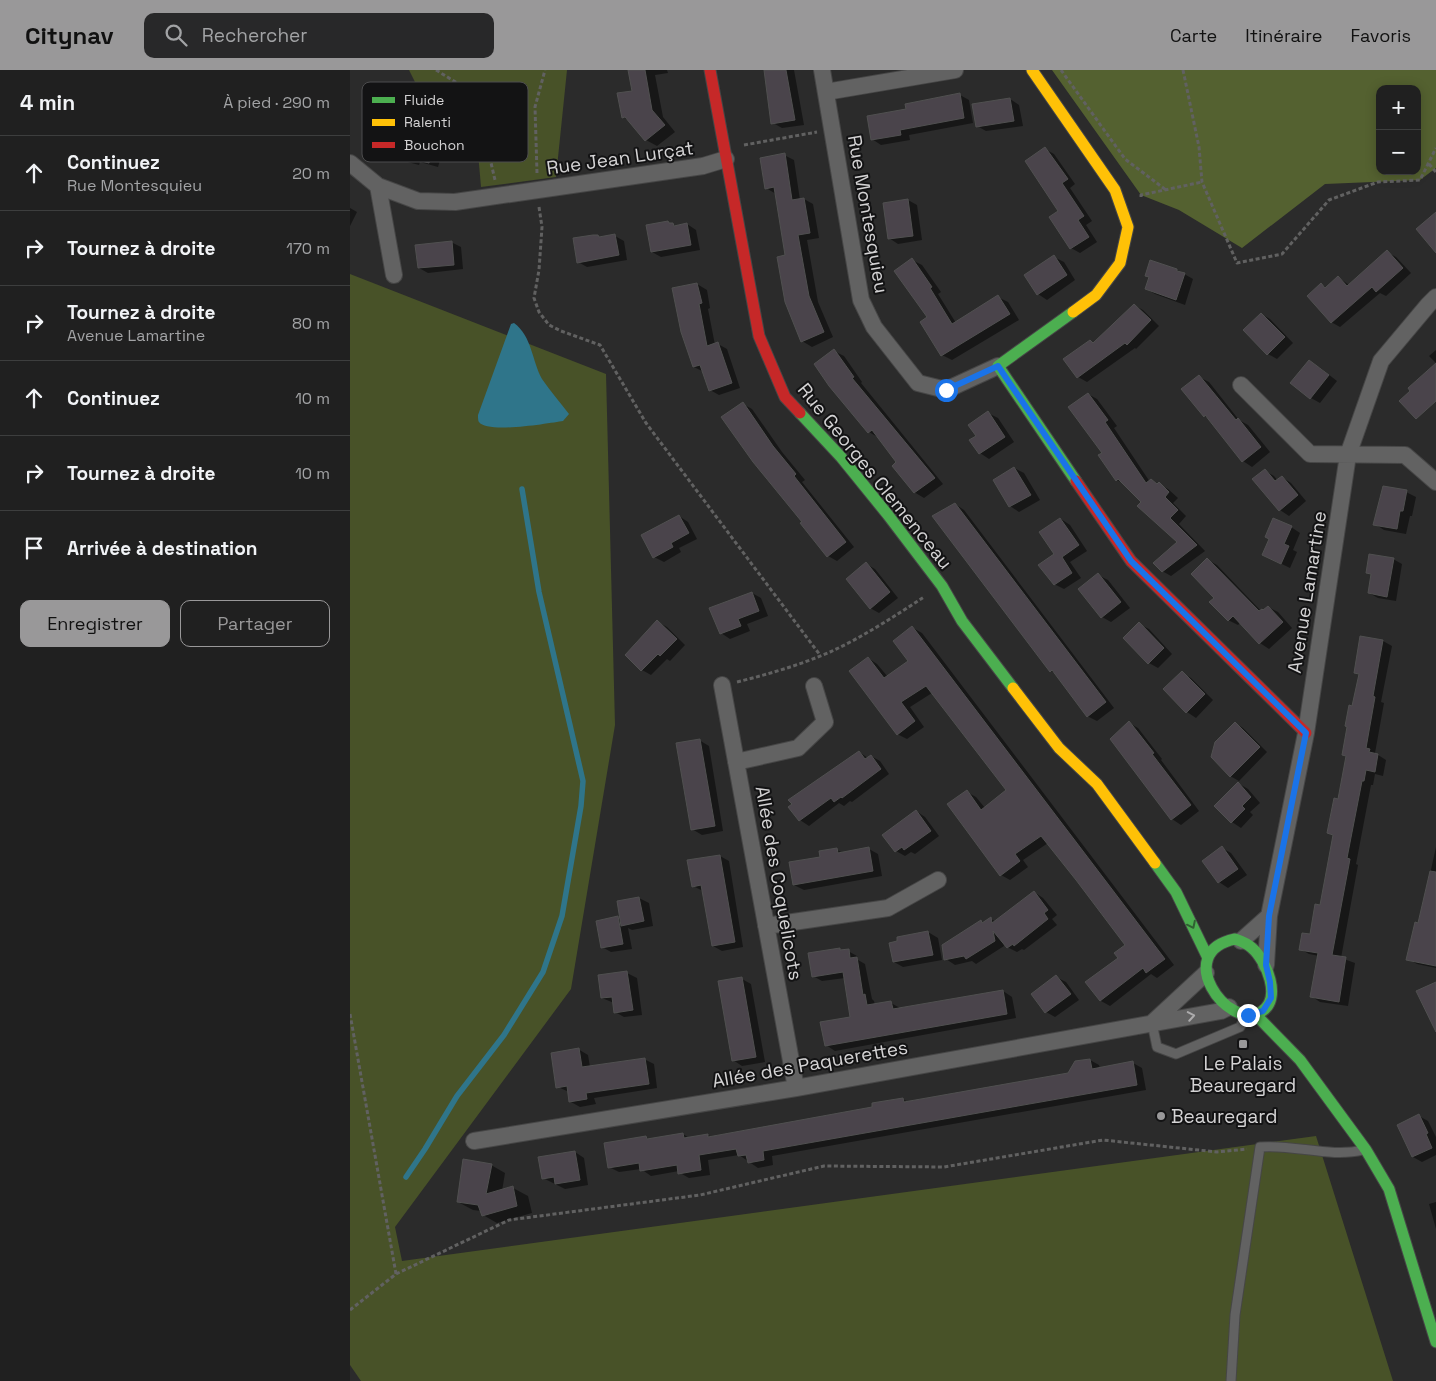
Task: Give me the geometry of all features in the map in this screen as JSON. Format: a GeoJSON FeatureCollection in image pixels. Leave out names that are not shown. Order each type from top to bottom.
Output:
{"type":"FeatureCollection","features":[{"type":"Feature","properties":{"kind":"street","name":"Rue Georges Clemenceau"},"geometry":{"type":"LineString","coordinates":[[710,70],[759,336],[785,397],[840,457],[942,586],[968,629],[1059,748],[1098,784],[1176,892],[1196,910]]}},
{"type":"Feature","properties":{"kind":"street","name":"Rue Montesquieu"},"geometry":{"type":"LineString","coordinates":[[822,70],[861,300],[874,327],[918,383],[946,390],[998,366]]}},
{"type":"Feature","properties":{"kind":"street"},"geometry":{"type":"LineString","coordinates":[[826,92],[955,70]]}},
{"type":"Feature","properties":{"kind":"street"},"geometry":{"type":"LineString","coordinates":[[1032,70],[1115,190],[1128,227],[1120,263],[1096,295],[998,366],[1131,561],[1306,733]]}},
{"type":"Feature","properties":{"kind":"street","name":"Rue Jean Lurçat"},"geometry":{"type":"LineString","coordinates":[[350,163],[378,186],[418,201],[455,202],[703,166],[725,154]]}},
{"type":"Feature","properties":{"kind":"street"},"geometry":{"type":"LineString","coordinates":[[378,186],[394,275]]}},
{"type":"Feature","properties":{"kind":"street","name":"Avenue Lamartine"},"geometry":{"type":"LineString","coordinates":[[1266,965],[1269,916],[1306,733],[1348,455],[1381,361],[1436,297]]}},
{"type":"Feature","properties":{"kind":"street"},"geometry":{"type":"LineString","coordinates":[[1242,384],[1310,454],[1405,455],[1436,482]]}},
{"type":"Feature","properties":{"kind":"street","name":"Allée des Coquelicots"},"geometry":{"type":"LineString","coordinates":[[722,685],[796,1088]]}},
{"type":"Feature","properties":{"kind":"street"},"geometry":{"type":"LineString","coordinates":[[736,762],[798,748],[825,722],[814,686]]}},
{"type":"Feature","properties":{"kind":"street"},"geometry":{"type":"LineString","coordinates":[[766,926],[888,908],[938,880]]}},
{"type":"Feature","properties":{"kind":"street","name":"Rue Georges Clemenceau"},"geometry":{"type":"LineString","coordinates":[[1176,892],[1207,965],[1210,986],[1229,1007],[1251,1014],[1300,1060]]}},
{"type":"Feature","properties":{"kind":"street"},"geometry":{"type":"LineString","coordinates":[[1152,1023],[1207,965],[1210,951],[1222,942],[1269,916]]}},
{"type":"Feature","properties":{"kind":"street"},"geometry":{"type":"LineString","coordinates":[[1230,938],[1253,948],[1266,965],[1272,1006],[1251,1014]]}},
{"type":"Feature","properties":{"kind":"street","name":"Allée des Paquerettes"},"geometry":{"type":"LineString","coordinates":[[474,1141],[796,1088],[1221,1011],[1229,1007]]}},
{"type":"Feature","properties":{"kind":"street","name":"Rue Georges Clemenceau"},"geometry":{"type":"LineString","coordinates":[[1283,1027],[1300,1060],[1366,1150],[1388,1189],[1436,1342]]}},
{"type":"Feature","properties":{"kind":"lane"},"geometry":{"type":"LineString","coordinates":[[1152,1023],[1157,1048],[1176,1054],[1240,1026],[1251,1014]]}},
{"type":"Feature","properties":{"kind":"lane"},"geometry":{"type":"LineString","coordinates":[[1231,1381],[1235,1315],[1260,1147],[1278,1146],[1349,1154],[1366,1150]]}},
{"type":"Feature","properties":{"kind":"path"},"geometry":{"type":"LineString","coordinates":[[436,70],[456,82]]}},
{"type":"Feature","properties":{"kind":"path"},"geometry":{"type":"LineString","coordinates":[[545,70],[535,107],[537,190],[542,227],[539,270],[534,298],[539,312],[549,325],[600,345],[646,423],[820,655]]}},
{"type":"Feature","properties":{"kind":"path"},"geometry":{"type":"LineString","coordinates":[[1061,70],[1125,159],[1166,190]]}},
{"type":"Feature","properties":{"kind":"path"},"geometry":{"type":"LineString","coordinates":[[1183,70],[1199,147],[1202,182],[1237,263],[1282,254],[1329,200],[1378,182],[1420,180],[1436,148]]}},
{"type":"Feature","properties":{"kind":"path"},"geometry":{"type":"LineString","coordinates":[[725,154],[832,130]]}},
{"type":"Feature","properties":{"kind":"path"},"geometry":{"type":"LineString","coordinates":[[491,162],[499,196]]}},
{"type":"Feature","properties":{"kind":"path"},"geometry":{"type":"LineString","coordinates":[[1429,164],[1436,172]]}},
{"type":"Feature","properties":{"kind":"path"},"geometry":{"type":"LineString","coordinates":[[1128,227],[1141,195],[1202,182]]}},
{"type":"Feature","properties":{"kind":"path"},"geometry":{"type":"LineString","coordinates":[[722,685],[770,674],[831,651],[893,617],[942,586]]}},
{"type":"Feature","properties":{"kind":"path"},"geometry":{"type":"LineString","coordinates":[[350,1014],[396,1274]]}},
{"type":"Feature","properties":{"kind":"path"},"geometry":{"type":"LineString","coordinates":[[350,1310],[396,1274],[509,1220],[700,1195],[824,1166],[944,1167],[1103,1140],[1217,1152],[1260,1147]]}},
{"type":"Feature","properties":{"kind":"green space"},"geometry":{"type":"Polygon","coordinates":[[[409,70],[567,70],[556,177],[481,187],[479,162],[528,162],[528,82],[415,82],[409,70]]]}},
{"type":"Feature","properties":{"kind":"green space"},"geometry":{"type":"Polygon","coordinates":[[[1052,70],[1436,70],[1436,168],[1420,180],[1325,184],[1242,248],[1179,210],[1141,195],[1052,70]]]}},
{"type":"Feature","properties":{"kind":"green space"},"geometry":{"type":"Polygon","coordinates":[[[350,274],[606,374],[615,725],[571,989],[395,1227],[402,1261],[1316,1136],[1393,1381],[361,1381],[350,1365],[350,274]]]}},
{"type":"Feature","properties":{"kind":"water"},"geometry":{"type":"Polygon","coordinates":[[[514,323],[525,335],[542,379],[569,414],[563,421],[494,427],[484,425],[479,421],[478,415],[511,324],[514,323]]]}},
{"type":"Feature","properties":{"kind":"building"},"geometry":{"type":"Polygon","coordinates":[[[628,70],[645,70],[652,110],[665,125],[645,141],[625,117],[622,118],[617,93],[632,91],[628,70]]]}},
{"type":"Feature","properties":{"kind":"building"},"geometry":{"type":"Polygon","coordinates":[[[764,70],[786,70],[795,120],[771,124],[764,70]]]}},
{"type":"Feature","properties":{"kind":"building"},"geometry":{"type":"Polygon","coordinates":[[[960,93],[964,118],[900,130],[901,135],[871,140],[867,116],[906,109],[905,104],[960,93]]]}},
{"type":"Feature","properties":{"kind":"building"},"geometry":{"type":"Polygon","coordinates":[[[1010,98],[1014,121],[976,127],[972,104],[1010,98]]]}},
{"type":"Feature","properties":{"kind":"building"},"geometry":{"type":"Polygon","coordinates":[[[1045,147],[1068,179],[1062,183],[1084,216],[1078,220],[1089,237],[1070,249],[1049,217],[1058,211],[1025,161],[1045,147]]]}},
{"type":"Feature","properties":{"kind":"building"},"geometry":{"type":"Polygon","coordinates":[[[785,153],[792,200],[804,198],[810,233],[798,235],[809,296],[824,332],[801,342],[785,302],[777,257],[785,255],[774,187],[765,189],[760,158],[785,153]]]}},
{"type":"Feature","properties":{"kind":"building"},"geometry":{"type":"Polygon","coordinates":[[[908,199],[913,236],[888,239],[883,203],[908,199]]]}},
{"type":"Feature","properties":{"kind":"building"},"geometry":{"type":"Polygon","coordinates":[[[1436,212],[1436,253],[1416,229],[1436,212]]]}},
{"type":"Feature","properties":{"kind":"building"},"geometry":{"type":"Polygon","coordinates":[[[668,221],[673,223],[674,226],[687,223],[691,245],[651,252],[646,225],[668,221]]]}},
{"type":"Feature","properties":{"kind":"building"},"geometry":{"type":"Polygon","coordinates":[[[615,234],[619,255],[577,263],[573,238],[615,234]]]}},
{"type":"Feature","properties":{"kind":"building"},"geometry":{"type":"Polygon","coordinates":[[[452,241],[454,265],[418,268],[415,245],[452,241]]]}},
{"type":"Feature","properties":{"kind":"building"},"geometry":{"type":"Polygon","coordinates":[[[1387,250],[1403,268],[1376,292],[1372,287],[1331,323],[1307,296],[1321,283],[1325,288],[1338,276],[1347,286],[1387,250]]]}},
{"type":"Feature","properties":{"kind":"building"},"geometry":{"type":"Polygon","coordinates":[[[1054,255],[1067,275],[1037,295],[1024,275],[1054,255]]]}},
{"type":"Feature","properties":{"kind":"building"},"geometry":{"type":"Polygon","coordinates":[[[912,258],[932,287],[930,288],[952,324],[998,295],[1010,314],[941,356],[920,322],[927,317],[894,271],[912,258]]]}},
{"type":"Feature","properties":{"kind":"building"},"geometry":{"type":"Polygon","coordinates":[[[1150,260],[1185,273],[1176,300],[1145,289],[1149,277],[1145,276],[1150,260]]]}},
{"type":"Feature","properties":{"kind":"building"},"geometry":{"type":"Polygon","coordinates":[[[697,283],[702,303],[699,304],[707,346],[718,342],[732,383],[709,391],[700,365],[693,367],[681,332],[672,288],[697,283]]]}},
{"type":"Feature","properties":{"kind":"building"},"geometry":{"type":"Polygon","coordinates":[[[1134,304],[1151,320],[1127,345],[1125,343],[1077,378],[1063,359],[1090,340],[1093,343],[1134,304]]]}},
{"type":"Feature","properties":{"kind":"building"},"geometry":{"type":"Polygon","coordinates":[[[1261,313],[1285,337],[1267,355],[1243,330],[1261,313]]]}},
{"type":"Feature","properties":{"kind":"building"},"geometry":{"type":"Polygon","coordinates":[[[834,349],[854,377],[852,378],[935,478],[914,493],[892,466],[896,462],[872,430],[868,433],[829,386],[814,364],[834,349]]]}},
{"type":"Feature","properties":{"kind":"building"},"geometry":{"type":"Polygon","coordinates":[[[1309,360],[1329,375],[1310,399],[1290,383],[1309,360]]]}},
{"type":"Feature","properties":{"kind":"building"},"geometry":{"type":"Polygon","coordinates":[[[1436,363],[1436,401],[1416,419],[1399,401],[1410,391],[1408,388],[1436,363]]]}},
{"type":"Feature","properties":{"kind":"building"},"geometry":{"type":"Polygon","coordinates":[[[1199,375],[1261,447],[1242,462],[1205,415],[1204,417],[1181,389],[1199,375]]]}},
{"type":"Feature","properties":{"kind":"building"},"geometry":{"type":"Polygon","coordinates":[[[1088,393],[1108,420],[1105,422],[1146,483],[1151,479],[1157,484],[1159,482],[1169,492],[1165,497],[1178,510],[1170,518],[1197,545],[1162,572],[1153,563],[1177,542],[1137,506],[1141,502],[1118,479],[1116,481],[1098,455],[1102,453],[1068,407],[1088,393]]]}},
{"type":"Feature","properties":{"kind":"building"},"geometry":{"type":"Polygon","coordinates":[[[743,402],[773,446],[796,474],[794,476],[846,542],[827,557],[800,523],[802,522],[753,462],[721,417],[743,402]]]}},
{"type":"Feature","properties":{"kind":"building"},"geometry":{"type":"Polygon","coordinates":[[[988,411],[1005,437],[979,454],[969,440],[976,436],[968,425],[988,411]]]}},
{"type":"Feature","properties":{"kind":"building"},"geometry":{"type":"Polygon","coordinates":[[[1014,467],[1031,495],[1009,507],[993,480],[1014,467]]]}},
{"type":"Feature","properties":{"kind":"building"},"geometry":{"type":"Polygon","coordinates":[[[1265,469],[1275,481],[1282,476],[1298,495],[1279,511],[1252,479],[1265,469]]]}},
{"type":"Feature","properties":{"kind":"building"},"geometry":{"type":"Polygon","coordinates":[[[1383,486],[1407,490],[1403,511],[1400,511],[1397,529],[1373,525],[1383,486]]]}},
{"type":"Feature","properties":{"kind":"building"},"geometry":{"type":"Polygon","coordinates":[[[955,503],[1106,702],[1087,717],[1052,670],[1050,672],[932,516],[955,503]]]}},
{"type":"Feature","properties":{"kind":"building"},"geometry":{"type":"Polygon","coordinates":[[[679,515],[689,533],[671,543],[673,547],[653,558],[641,535],[679,515]]]}},
{"type":"Feature","properties":{"kind":"building"},"geometry":{"type":"Polygon","coordinates":[[[1060,518],[1079,545],[1062,557],[1072,573],[1054,585],[1038,565],[1054,554],[1039,532],[1060,518]]]}},
{"type":"Feature","properties":{"kind":"building"},"geometry":{"type":"Polygon","coordinates":[[[1273,518],[1292,526],[1284,544],[1289,546],[1281,564],[1262,555],[1269,539],[1265,537],[1273,518]]]}},
{"type":"Feature","properties":{"kind":"building"},"geometry":{"type":"Polygon","coordinates":[[[1369,554],[1394,558],[1387,597],[1368,593],[1371,574],[1366,573],[1369,554]]]}},
{"type":"Feature","properties":{"kind":"building"},"geometry":{"type":"Polygon","coordinates":[[[1207,558],[1259,611],[1268,606],[1283,622],[1259,644],[1233,616],[1228,621],[1209,602],[1214,598],[1191,574],[1207,558]]]}},
{"type":"Feature","properties":{"kind":"building"},"geometry":{"type":"Polygon","coordinates":[[[866,562],[890,592],[870,609],[846,579],[866,562]]]}},
{"type":"Feature","properties":{"kind":"building"},"geometry":{"type":"Polygon","coordinates":[[[1098,573],[1121,602],[1101,618],[1078,589],[1098,573]]]}},
{"type":"Feature","properties":{"kind":"building"},"geometry":{"type":"Polygon","coordinates":[[[752,592],[759,611],[738,619],[741,626],[720,634],[709,608],[752,592]]]}},
{"type":"Feature","properties":{"kind":"building"},"geometry":{"type":"Polygon","coordinates":[[[657,620],[677,639],[641,671],[625,655],[657,620]]]}},
{"type":"Feature","properties":{"kind":"building"},"geometry":{"type":"Polygon","coordinates":[[[1139,622],[1164,648],[1148,664],[1123,638],[1139,622]]]}},
{"type":"Feature","properties":{"kind":"building"},"geometry":{"type":"Polygon","coordinates":[[[912,626],[1165,959],[1146,973],[1143,968],[1100,1001],[1085,982],[1118,958],[1114,953],[1125,945],[1076,880],[1041,836],[1015,854],[1020,861],[1000,876],[947,804],[967,790],[981,810],[1006,790],[926,686],[901,702],[915,721],[897,735],[849,671],[868,657],[884,678],[908,661],[893,641],[912,626]]]}},
{"type":"Feature","properties":{"kind":"building"},"geometry":{"type":"Polygon","coordinates":[[[1360,636],[1383,640],[1366,748],[1370,749],[1369,752],[1378,754],[1375,772],[1366,770],[1364,781],[1362,781],[1347,858],[1350,859],[1332,955],[1346,957],[1339,1002],[1310,997],[1318,953],[1299,950],[1302,933],[1310,934],[1315,904],[1320,905],[1333,835],[1327,833],[1334,798],[1338,799],[1346,756],[1342,755],[1347,727],[1345,726],[1349,705],[1352,706],[1359,674],[1354,673],[1360,636]]]}},
{"type":"Feature","properties":{"kind":"building"},"geometry":{"type":"Polygon","coordinates":[[[1182,671],[1205,694],[1186,713],[1163,689],[1182,671]]]}},
{"type":"Feature","properties":{"kind":"building"},"geometry":{"type":"Polygon","coordinates":[[[1129,721],[1191,805],[1171,820],[1110,739],[1129,721]]]}},
{"type":"Feature","properties":{"kind":"building"},"geometry":{"type":"Polygon","coordinates":[[[1235,722],[1260,747],[1230,777],[1211,757],[1215,742],[1235,722]]]}},
{"type":"Feature","properties":{"kind":"building"},"geometry":{"type":"Polygon","coordinates":[[[700,739],[715,826],[691,830],[676,743],[700,739]]]}},
{"type":"Feature","properties":{"kind":"building"},"geometry":{"type":"Polygon","coordinates":[[[859,751],[865,759],[871,755],[881,769],[842,798],[834,802],[831,798],[799,821],[788,807],[792,804],[788,800],[859,751]]]}},
{"type":"Feature","properties":{"kind":"building"},"geometry":{"type":"Polygon","coordinates":[[[1238,782],[1251,797],[1242,806],[1245,809],[1231,823],[1214,806],[1238,782]]]}},
{"type":"Feature","properties":{"kind":"building"},"geometry":{"type":"Polygon","coordinates":[[[916,810],[931,831],[904,850],[902,847],[895,852],[882,835],[916,810]]]}},
{"type":"Feature","properties":{"kind":"building"},"geometry":{"type":"Polygon","coordinates":[[[1222,846],[1238,869],[1218,883],[1202,861],[1222,846]]]}},
{"type":"Feature","properties":{"kind":"building"},"geometry":{"type":"Polygon","coordinates":[[[869,847],[873,871],[793,885],[789,862],[820,857],[819,851],[837,848],[838,853],[869,847]]]}},
{"type":"Feature","properties":{"kind":"building"},"geometry":{"type":"Polygon","coordinates":[[[720,855],[735,942],[712,946],[701,885],[692,887],[687,860],[720,855]]]}},
{"type":"Feature","properties":{"kind":"building"},"geometry":{"type":"Polygon","coordinates":[[[1430,871],[1436,872],[1436,966],[1406,960],[1415,922],[1418,923],[1430,871]]]}},
{"type":"Feature","properties":{"kind":"building"},"geometry":{"type":"Polygon","coordinates":[[[1034,891],[1048,910],[1044,913],[1048,919],[1014,946],[1013,944],[1007,948],[993,931],[995,941],[966,959],[964,956],[944,960],[942,945],[981,920],[982,923],[991,917],[992,923],[1034,891]]]}},
{"type":"Feature","properties":{"kind":"building"},"geometry":{"type":"Polygon","coordinates":[[[639,897],[644,921],[621,926],[617,901],[639,897]]]}},
{"type":"Feature","properties":{"kind":"building"},"geometry":{"type":"Polygon","coordinates":[[[618,916],[623,944],[601,948],[596,921],[618,916]]]}},
{"type":"Feature","properties":{"kind":"building"},"geometry":{"type":"Polygon","coordinates":[[[928,931],[933,955],[893,962],[889,943],[897,941],[897,937],[928,931]]]}},
{"type":"Feature","properties":{"kind":"building"},"geometry":{"type":"Polygon","coordinates":[[[840,948],[840,950],[849,949],[850,958],[857,957],[863,995],[865,994],[867,1005],[891,1001],[893,1009],[1003,990],[1007,1014],[825,1046],[820,1022],[850,1017],[843,972],[812,977],[808,953],[840,948]]]}},
{"type":"Feature","properties":{"kind":"building"},"geometry":{"type":"Polygon","coordinates":[[[627,971],[633,1010],[614,1013],[612,997],[601,998],[598,975],[627,971]]]}},
{"type":"Feature","properties":{"kind":"building"},"geometry":{"type":"Polygon","coordinates":[[[1056,975],[1071,994],[1045,1013],[1031,994],[1056,975]]]}},
{"type":"Feature","properties":{"kind":"building"},"geometry":{"type":"Polygon","coordinates":[[[742,977],[756,1057],[732,1061],[718,981],[742,977]]]}},
{"type":"Feature","properties":{"kind":"building"},"geometry":{"type":"Polygon","coordinates":[[[1436,982],[1436,1032],[1416,991],[1436,982]]]}},
{"type":"Feature","properties":{"kind":"building"},"geometry":{"type":"Polygon","coordinates":[[[579,1048],[582,1067],[645,1058],[649,1084],[586,1093],[587,1099],[569,1102],[567,1086],[556,1088],[551,1053],[579,1048]]]}},
{"type":"Feature","properties":{"kind":"building"},"geometry":{"type":"Polygon","coordinates":[[[1090,1059],[1092,1069],[1133,1061],[1137,1085],[763,1151],[764,1160],[748,1163],[746,1155],[738,1156],[736,1149],[699,1155],[701,1170],[678,1174],[677,1165],[640,1171],[639,1163],[608,1168],[604,1143],[646,1136],[647,1139],[683,1133],[684,1138],[708,1134],[708,1137],[872,1107],[872,1103],[903,1098],[904,1102],[1068,1073],[1075,1061],[1090,1059]]]}},
{"type":"Feature","properties":{"kind":"building"},"geometry":{"type":"Polygon","coordinates":[[[1419,1114],[1428,1133],[1426,1134],[1432,1148],[1412,1157],[1397,1125],[1419,1114]]]}},
{"type":"Feature","properties":{"kind":"building"},"geometry":{"type":"Polygon","coordinates":[[[575,1151],[580,1180],[555,1184],[554,1177],[542,1179],[538,1157],[575,1151]]]}},
{"type":"Feature","properties":{"kind":"building"},"geometry":{"type":"Polygon","coordinates":[[[463,1159],[492,1164],[486,1194],[513,1186],[517,1206],[482,1216],[478,1205],[457,1202],[463,1159]]]}},
{"type":"Feature","properties":{"kind":"waterway"},"geometry":{"type":"LineString","coordinates":[[406,1177],[457,1096],[504,1035],[543,972],[562,916],[581,806],[583,781],[539,592],[522,489]]}},
{"type":"Feature","properties":{"kind":"traffic: fast"},"geometry":{"type":"LineString","coordinates":[[1073,312],[998,366],[1076,481]]}},
{"type":"Feature","properties":{"kind":"traffic: fast"},"geometry":{"type":"LineString","coordinates":[[800,413],[841,457],[888,515],[942,586],[962,621],[1013,688]]}},
{"type":"Feature","properties":{"kind":"traffic: fast"},"geometry":{"type":"LineString","coordinates":[[1155,863],[1176,892],[1208,958]]}},
{"type":"Feature","properties":{"kind":"traffic: fast"},"geometry":{"type":"LineString","coordinates":[[1235,939],[1246,943],[1252,948],[1267,970],[1272,989],[1271,998],[1268,1006],[1261,1012],[1248,1015],[1234,1010],[1221,1001],[1212,987],[1207,973],[1208,959],[1217,947],[1235,939]]}},
{"type":"Feature","properties":{"kind":"traffic: fast"},"geometry":{"type":"LineString","coordinates":[[1255,1014],[1300,1060],[1366,1150],[1389,1189],[1436,1342]]}},
{"type":"Feature","properties":{"kind":"traffic: slow"},"geometry":{"type":"LineString","coordinates":[[1032,70],[1115,190],[1128,227],[1120,263],[1096,295],[1073,312]]}},
{"type":"Feature","properties":{"kind":"traffic: slow"},"geometry":{"type":"LineString","coordinates":[[1013,688],[1059,748],[1097,784],[1155,863]]}},
{"type":"Feature","properties":{"kind":"traffic: jam"},"geometry":{"type":"LineString","coordinates":[[710,70],[759,336],[785,397],[800,413]]}},
{"type":"Feature","properties":{"kind":"traffic: jam"},"geometry":{"type":"LineString","coordinates":[[1076,481],[1131,561],[1306,733]]}},
{"type":"Feature","properties":{"kind":"place","name":"Le Palais Beauregard"},"geometry":{"type":"Point","coordinates":[1243,1044]}},
{"type":"Feature","properties":{"kind":"place","name":"Beauregard"},"geometry":{"type":"Point","coordinates":[1161,1116]}},
{"type":"Feature","properties":{"kind":"route"},"geometry":{"type":"LineString","coordinates":[[946,390],[998,366],[1131,561],[1306,733],[1269,916],[1266,965],[1271,998],[1263,1011],[1248,1015]]}}]}
